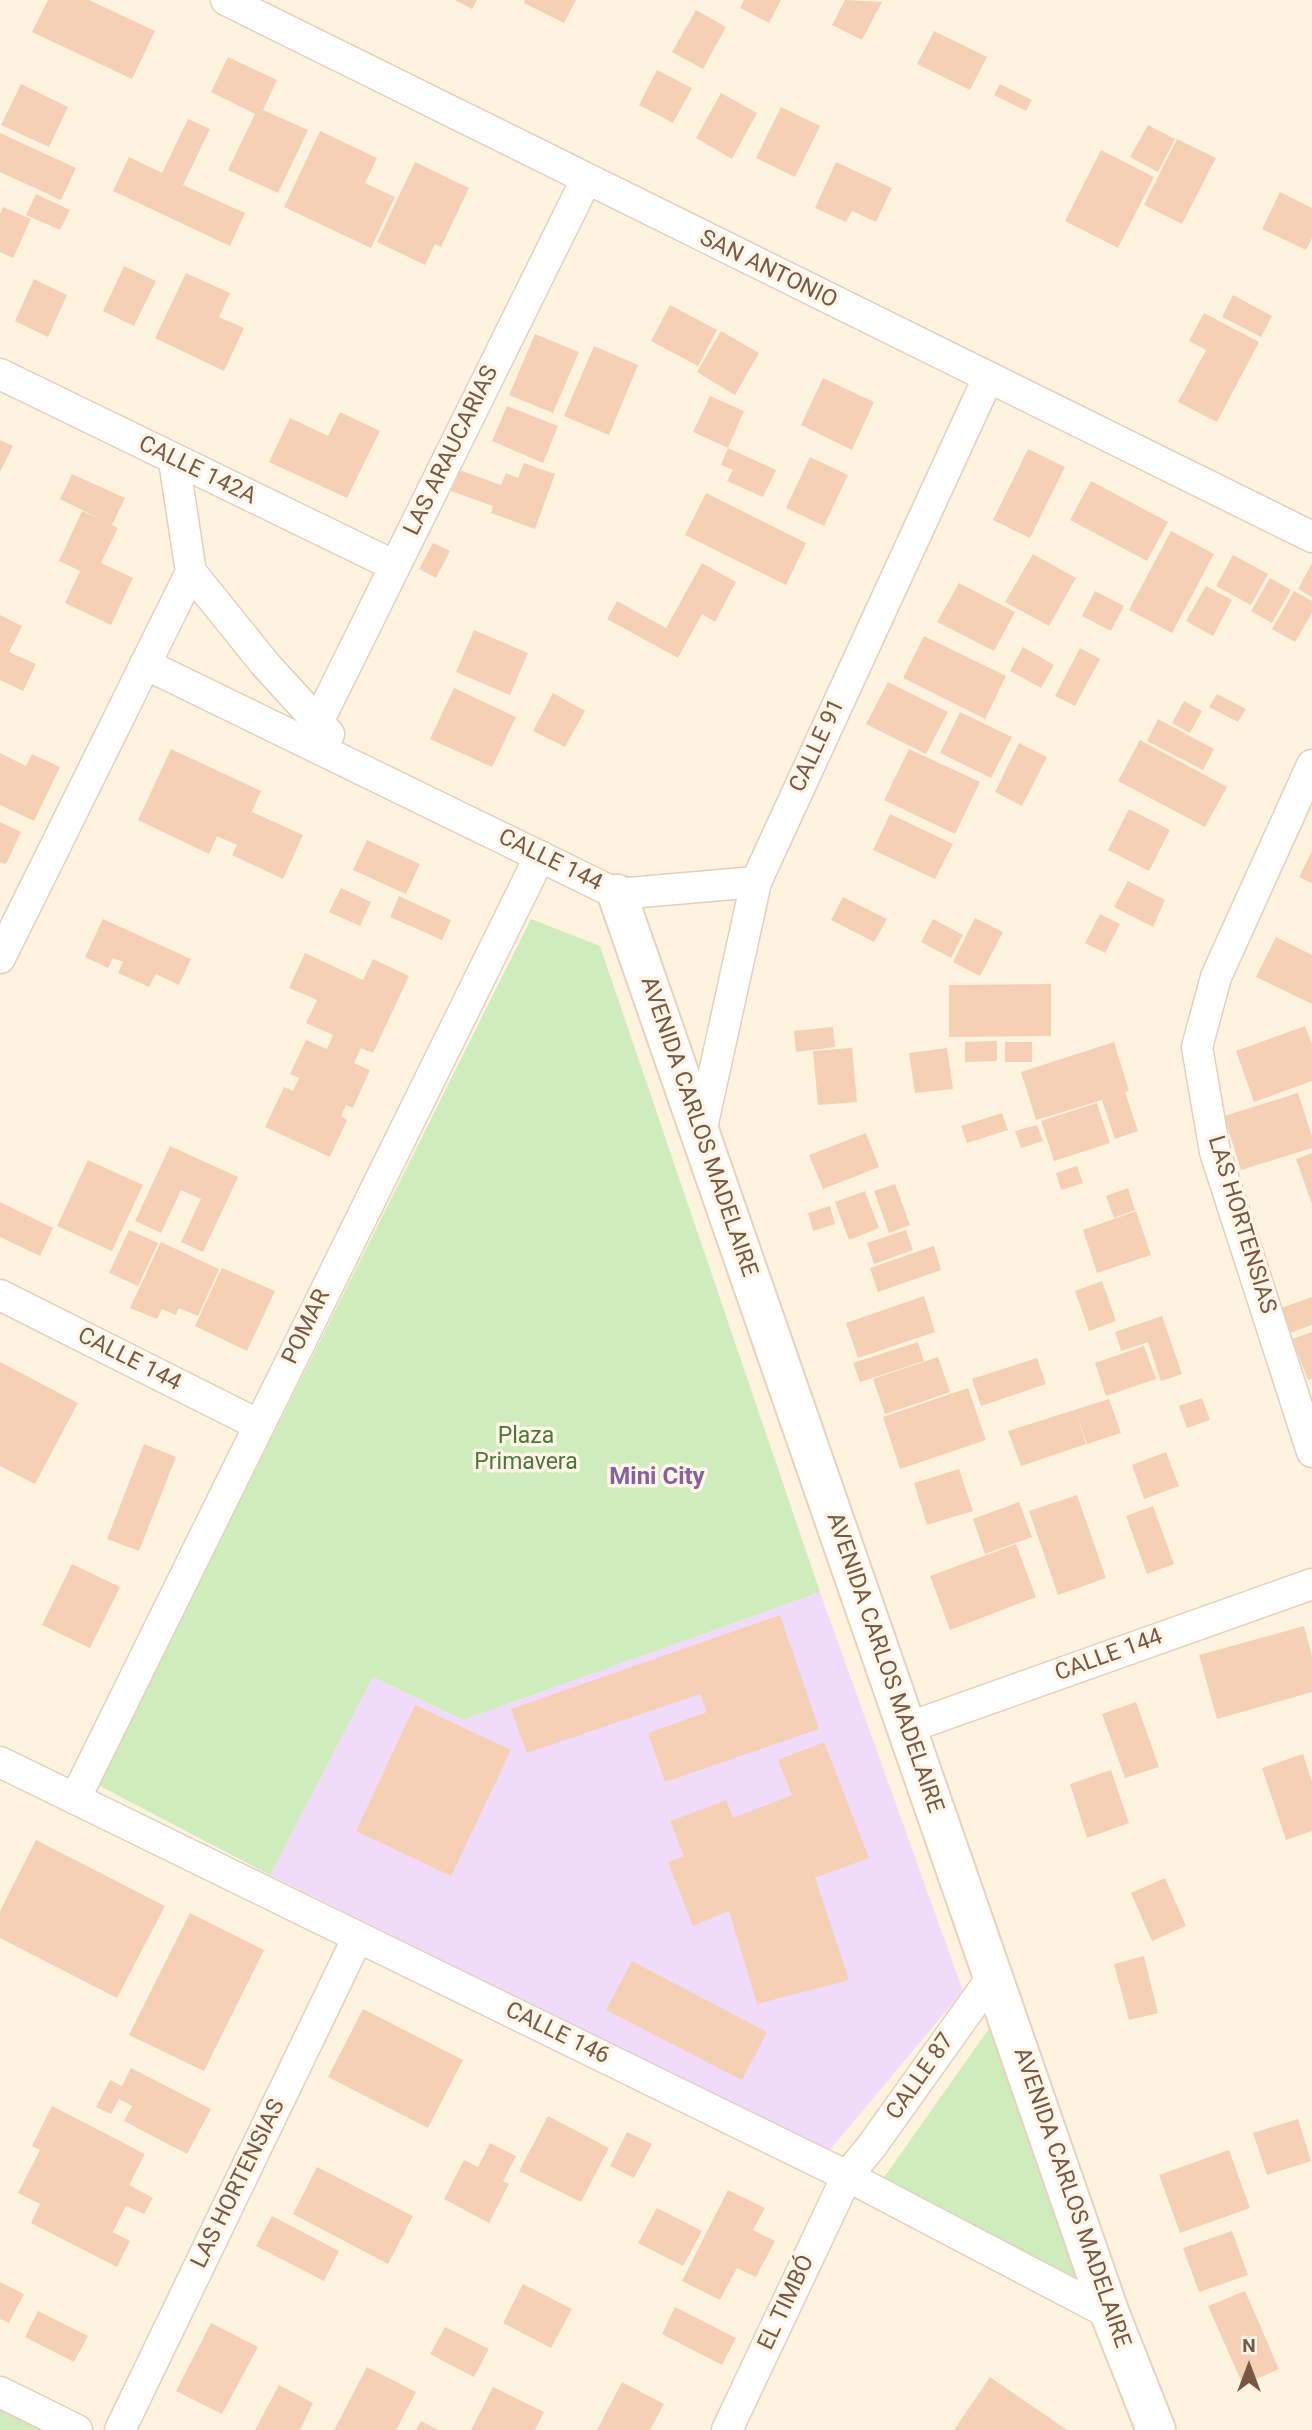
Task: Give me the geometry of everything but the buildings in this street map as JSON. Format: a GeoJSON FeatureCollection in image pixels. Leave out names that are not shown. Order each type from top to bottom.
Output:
{"type":"FeatureCollection","features":[{"type":"Feature","properties":{"kind":"main road","name":"AVENIDA CARLOS MADELAIRE"},"geometry":{"type":"LineString","coordinates":[[617,894],[1110,2314],[1156,2430]]}},
{"type":"Feature","properties":{"kind":"street","name":"SAN ANTONIO"},"geometry":{"type":"LineString","coordinates":[[226,0],[1312,537]]}},
{"type":"Feature","properties":{"kind":"street","name":"LAS ARAUCARIAS"},"geometry":{"type":"LineString","coordinates":[[318,722],[586,180]]}},
{"type":"Feature","properties":{"kind":"street","name":"CALLE 142A"},"geometry":{"type":"LineString","coordinates":[[0,374],[174,461],[395,566]]}},
{"type":"Feature","properties":{"kind":"street","name":"CALLE 91"},"geometry":{"type":"LineString","coordinates":[[701,1132],[756,882],[988,378]]}},
{"type":"Feature","properties":{"kind":"street"},"geometry":{"type":"LineString","coordinates":[[0,958],[191,572],[174,461]]}},
{"type":"Feature","properties":{"kind":"street","name":"CALLE 144"},"geometry":{"type":"LineString","coordinates":[[191,572],[265,664],[359,766]]}},
{"type":"Feature","properties":{"kind":"street","name":"CALLE 144"},"geometry":{"type":"LineString","coordinates":[[145,664],[617,894],[756,882]]}},
{"type":"Feature","properties":{"kind":"street","name":"LAS HORTENSIAS"},"geometry":{"type":"LineString","coordinates":[[1312,765],[1216,977],[1197,1046],[1215,1152],[1312,1452]]}},
{"type":"Feature","properties":{"kind":"street","name":"POMAR"},"geometry":{"type":"LineString","coordinates":[[75,1799],[540,856]]}},
{"type":"Feature","properties":{"kind":"street","name":"CALLE 144"},"geometry":{"type":"LineString","coordinates":[[0,1294],[259,1425]]}},
{"type":"Feature","properties":{"kind":"street","name":"CALLE 144"},"geometry":{"type":"LineString","coordinates":[[907,1728],[1312,1584]]}},
{"type":"Feature","properties":{"kind":"street","name":"CALLE 146"},"geometry":{"type":"LineString","coordinates":[[0,1762],[847,2176],[1110,2314]]}},
{"type":"Feature","properties":{"kind":"street","name":"LAS HORTENSIAS"},"geometry":{"type":"LineString","coordinates":[[120,2430],[358,1937]]}},
{"type":"Feature","properties":{"kind":"street","name":"CALLE 87"},"geometry":{"type":"LineString","coordinates":[[847,2176],[871,2147],[993,1976]]}},
{"type":"Feature","properties":{"kind":"street","name":"EL TIMBÓ"},"geometry":{"type":"LineString","coordinates":[[727,2430],[847,2176]]}},
{"type":"Feature","properties":{"kind":"street"},"geometry":{"type":"LineString","coordinates":[[0,2392],[78,2430]]}},
{"type":"Feature","properties":{"kind":"shaded area"},"geometry":{"type":"Polygon","coordinates":[[[820,1592],[963,1991],[829,2151],[270,1875],[373,1677],[463,1720],[820,1592]]]}},
{"type":"Feature","properties":{"kind":"green space","name":"Plaza Primavera"},"geometry":{"type":"Polygon","coordinates":[[[531,919],[600,946],[820,1592],[463,1720],[373,1677],[270,1875],[98,1785],[531,919]]]}},
{"type":"Feature","properties":{"kind":"green space"},"geometry":{"type":"Polygon","coordinates":[[[1000,2013],[1092,2294],[873,2193],[1000,2013]]]}},
{"type":"Feature","properties":{"kind":"green space"},"geometry":{"type":"Polygon","coordinates":[[[0,2406],[49,2430],[0,2430],[0,2406]]]}},
{"type":"Feature","properties":{"kind":"district","name":"Mini City"},"geometry":{"type":"Point","coordinates":[657,1478]}}]}
